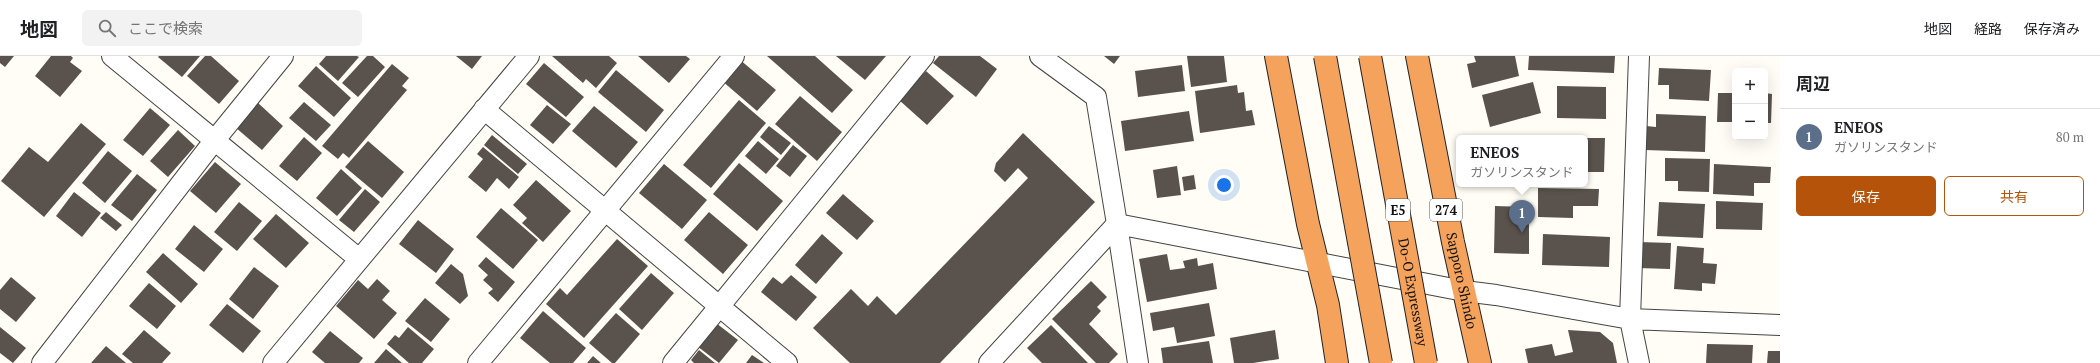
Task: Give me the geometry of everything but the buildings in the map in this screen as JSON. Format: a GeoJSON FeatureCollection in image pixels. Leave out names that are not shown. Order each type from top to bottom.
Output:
{"type":"FeatureCollection","features":[{"type":"Feature","properties":{"kind":"highway"},"geometry":{"type":"LineString","coordinates":[[1276,56],[1318,263],[1328,305],[1336,363]]}},
{"type":"Feature","properties":{"kind":"highway"},"geometry":{"type":"LineString","coordinates":[[1325,56],[1381,363]]}},
{"type":"Feature","properties":{"kind":"highway","name":"Do-O Expressway"},"geometry":{"type":"LineString","coordinates":[[1370,56],[1426,363]]}},
{"type":"Feature","properties":{"kind":"highway","name":"Sapporo Shindo"},"geometry":{"type":"LineString","coordinates":[[1417,56],[1453,242],[1480,363]]}},
{"type":"Feature","properties":{"kind":"street"},"geometry":{"type":"LineString","coordinates":[[112,56],[360,259]]}},
{"type":"Feature","properties":{"kind":"street"},"geometry":{"type":"LineString","coordinates":[[42,363],[214,141],[283,56]]}},
{"type":"Feature","properties":{"kind":"street"},"geometry":{"type":"LineString","coordinates":[[273,363],[529,56]]}},
{"type":"Feature","properties":{"kind":"street"},"geometry":{"type":"LineString","coordinates":[[478,363],[606,212],[734,56]]}},
{"type":"Feature","properties":{"kind":"street"},"geometry":{"type":"LineString","coordinates":[[673,363],[924,56]]}},
{"type":"Feature","properties":{"kind":"street"},"geometry":{"type":"LineString","coordinates":[[1040,56],[1096,96],[1138,363]]}},
{"type":"Feature","properties":{"kind":"street"},"geometry":{"type":"LineString","coordinates":[[1639,56],[1630,319],[1639,363]]}},
{"type":"Feature","properties":{"kind":"street"},"geometry":{"type":"LineString","coordinates":[[484,109],[787,363]]}},
{"type":"Feature","properties":{"kind":"street"},"geometry":{"type":"LineString","coordinates":[[1117,224],[1464,291],[1496,295],[1630,319],[1780,325]]}},
{"type":"Feature","properties":{"kind":"street"},"geometry":{"type":"LineString","coordinates":[[989,363],[1117,224]]}},
{"type":"Feature","properties":{"kind":"place","name":"ENEOS"},"geometry":{"type":"Point","coordinates":[1522,233]}}]}
